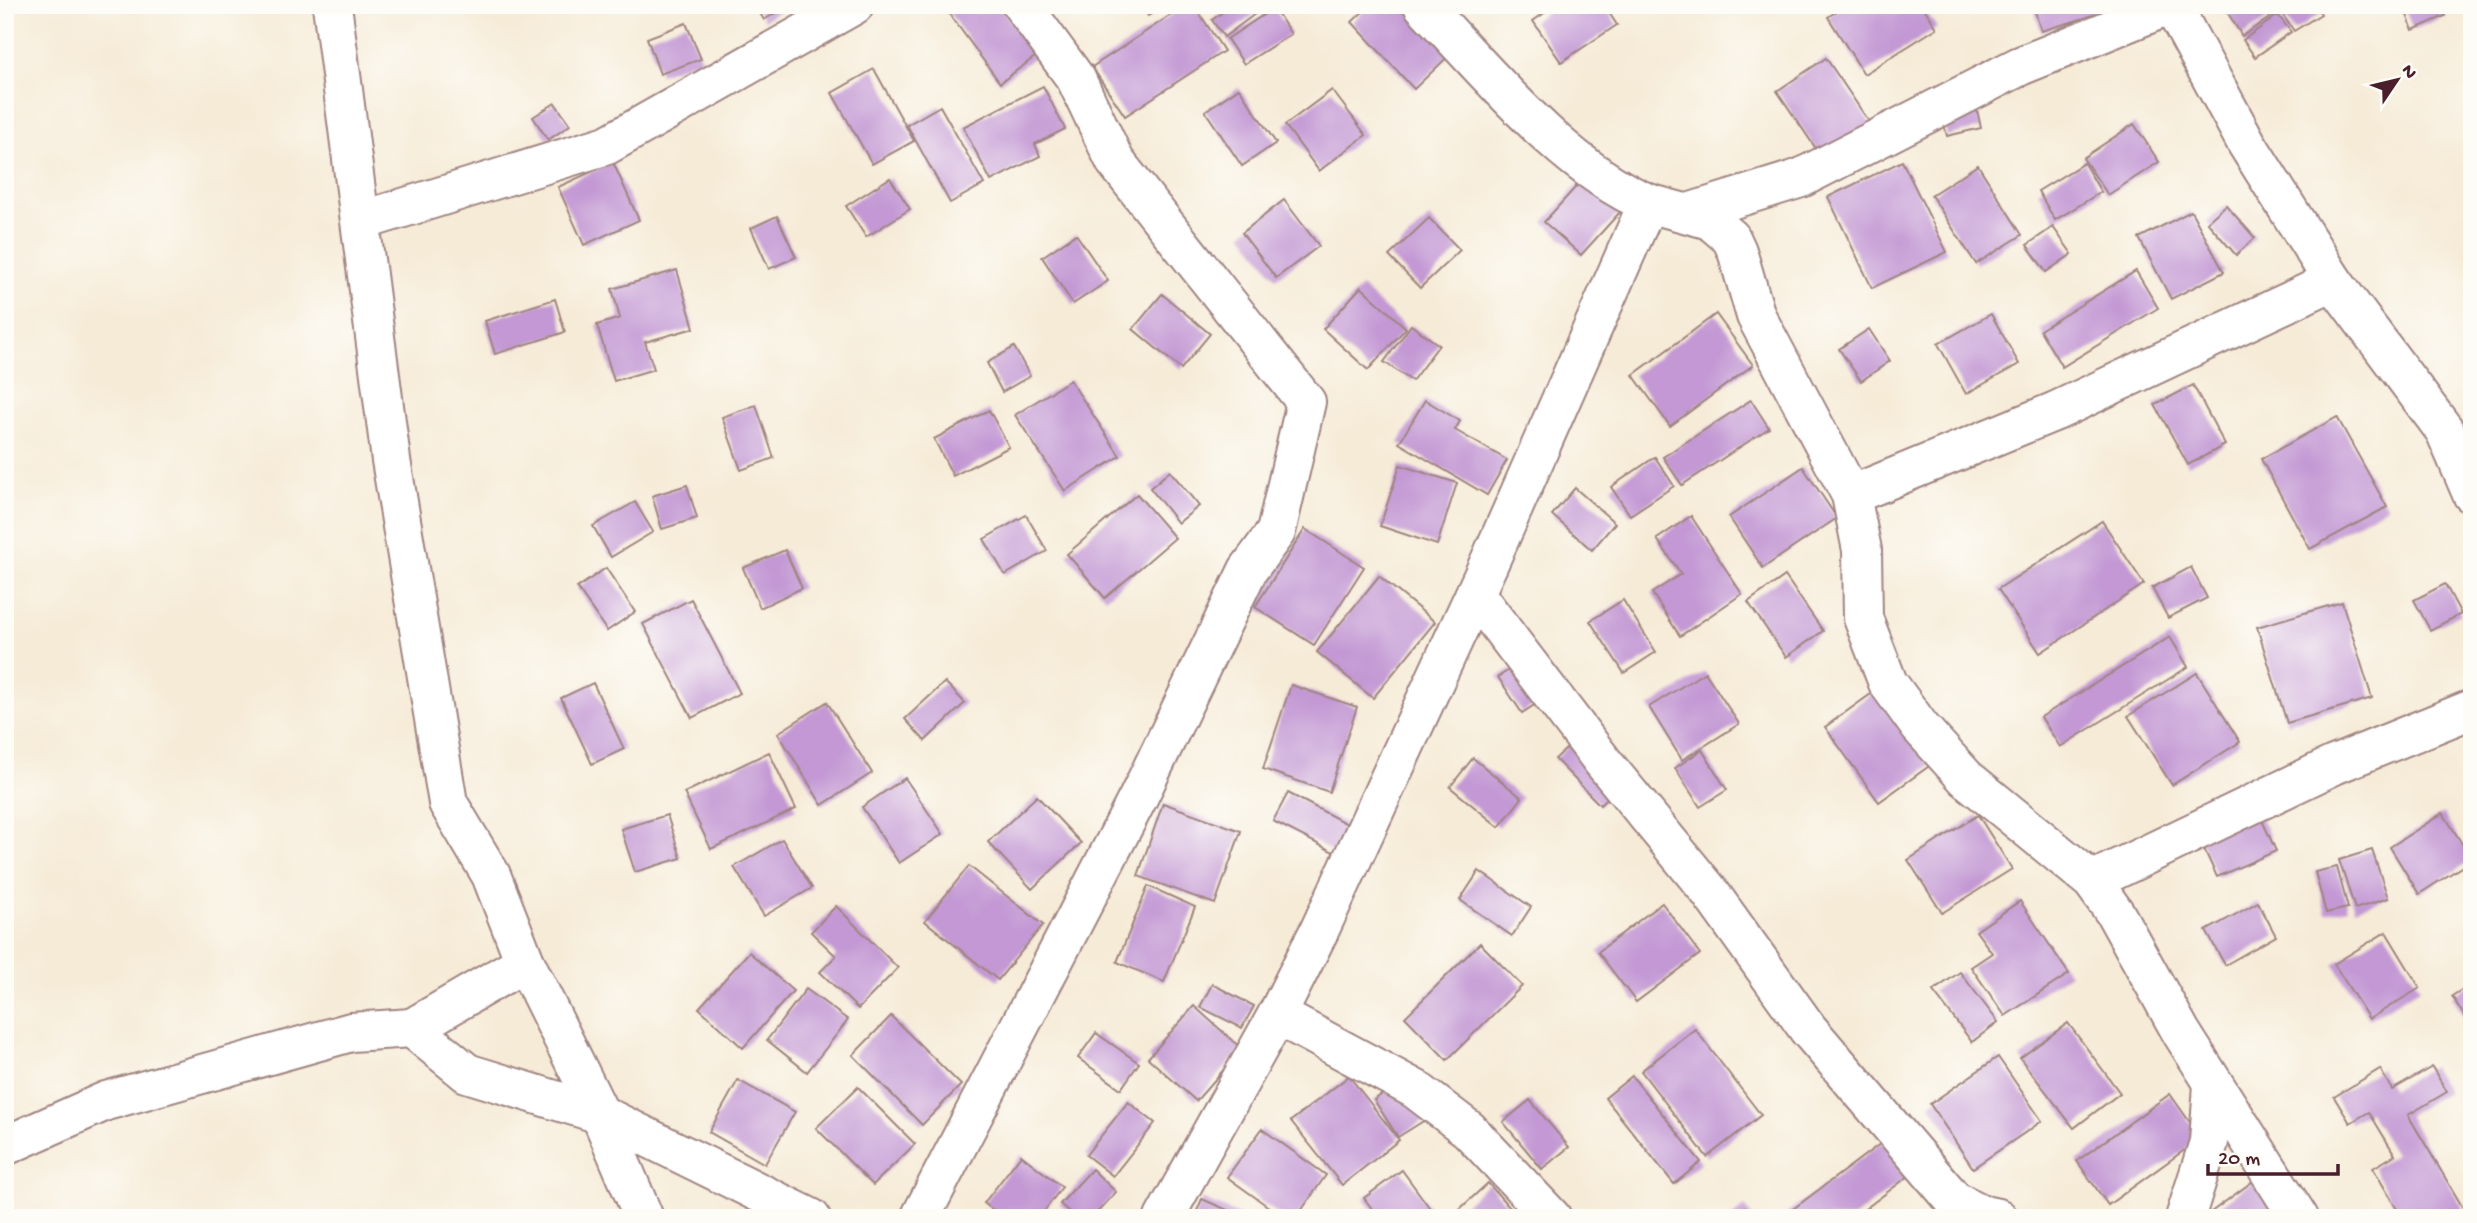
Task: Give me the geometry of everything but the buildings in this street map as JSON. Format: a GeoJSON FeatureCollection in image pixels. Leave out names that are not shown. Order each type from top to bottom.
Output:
{"type":"FeatureCollection","features":[{"type":"Feature","properties":{"kind":"street"},"geometry":{"type":"LineString","coordinates":[[332,5],[391,460],[448,803],[491,875],[526,962],[600,1114],[645,1218]]}},
{"type":"Feature","properties":{"kind":"street"},"geometry":{"type":"LineString","coordinates":[[361,221],[607,145],[854,5]]}},
{"type":"Feature","properties":{"kind":"street"},"geometry":{"type":"LineString","coordinates":[[920,1218],[1138,798],[1248,570],[1276,532],[1306,402],[1115,161],[1076,79],[1022,5]]}},
{"type":"Feature","properties":{"kind":"street"},"geometry":{"type":"LineString","coordinates":[[1423,5],[1511,97],[1588,170],[1619,191],[1648,203],[1710,220],[1731,238],[1756,316],[1850,495],[1862,550],[1863,618],[1888,683],[1920,727],[1966,778],[2092,880],[2115,914],[2213,1084],[2299,1218]]}},
{"type":"Feature","properties":{"kind":"street"},"geometry":{"type":"LineString","coordinates":[[1688,212],[1801,178],[2020,66],[2171,5],[2247,145],[2333,281],[2445,431],[2472,494]]}},
{"type":"Feature","properties":{"kind":"street"},"geometry":{"type":"LineString","coordinates":[[1164,1218],[1277,1016],[1475,594],[1648,203]]}},
{"type":"Feature","properties":{"kind":"street"},"geometry":{"type":"LineString","coordinates":[[1850,495],[2056,411],[2333,281]]}},
{"type":"Feature","properties":{"kind":"street"},"geometry":{"type":"LineString","coordinates":[[1475,594],[1603,762],[1709,891],[1808,1029],[1954,1200],[1984,1215],[1998,1218]]}},
{"type":"Feature","properties":{"kind":"street"},"geometry":{"type":"LineString","coordinates":[[2092,880],[2334,765],[2472,709]]}},
{"type":"Feature","properties":{"kind":"street"},"geometry":{"type":"LineString","coordinates":[[5,1146],[106,1101],[351,1032],[412,1028],[526,962]]}},
{"type":"Feature","properties":{"kind":"street"},"geometry":{"type":"LineString","coordinates":[[1277,1016],[1426,1097],[1469,1130],[1552,1218]]}},
{"type":"Feature","properties":{"kind":"street"},"geometry":{"type":"LineString","coordinates":[[412,1028],[467,1073],[600,1114],[811,1218]]}},
{"type":"Feature","properties":{"kind":"street"},"geometry":{"type":"LineString","coordinates":[[2185,1218],[2209,1142],[2213,1084]]}},
{"type":"Feature","properties":{"kind":"street"},"geometry":{"type":"LineString","coordinates":[[2209,1142],[2247,1138]]}}]}
